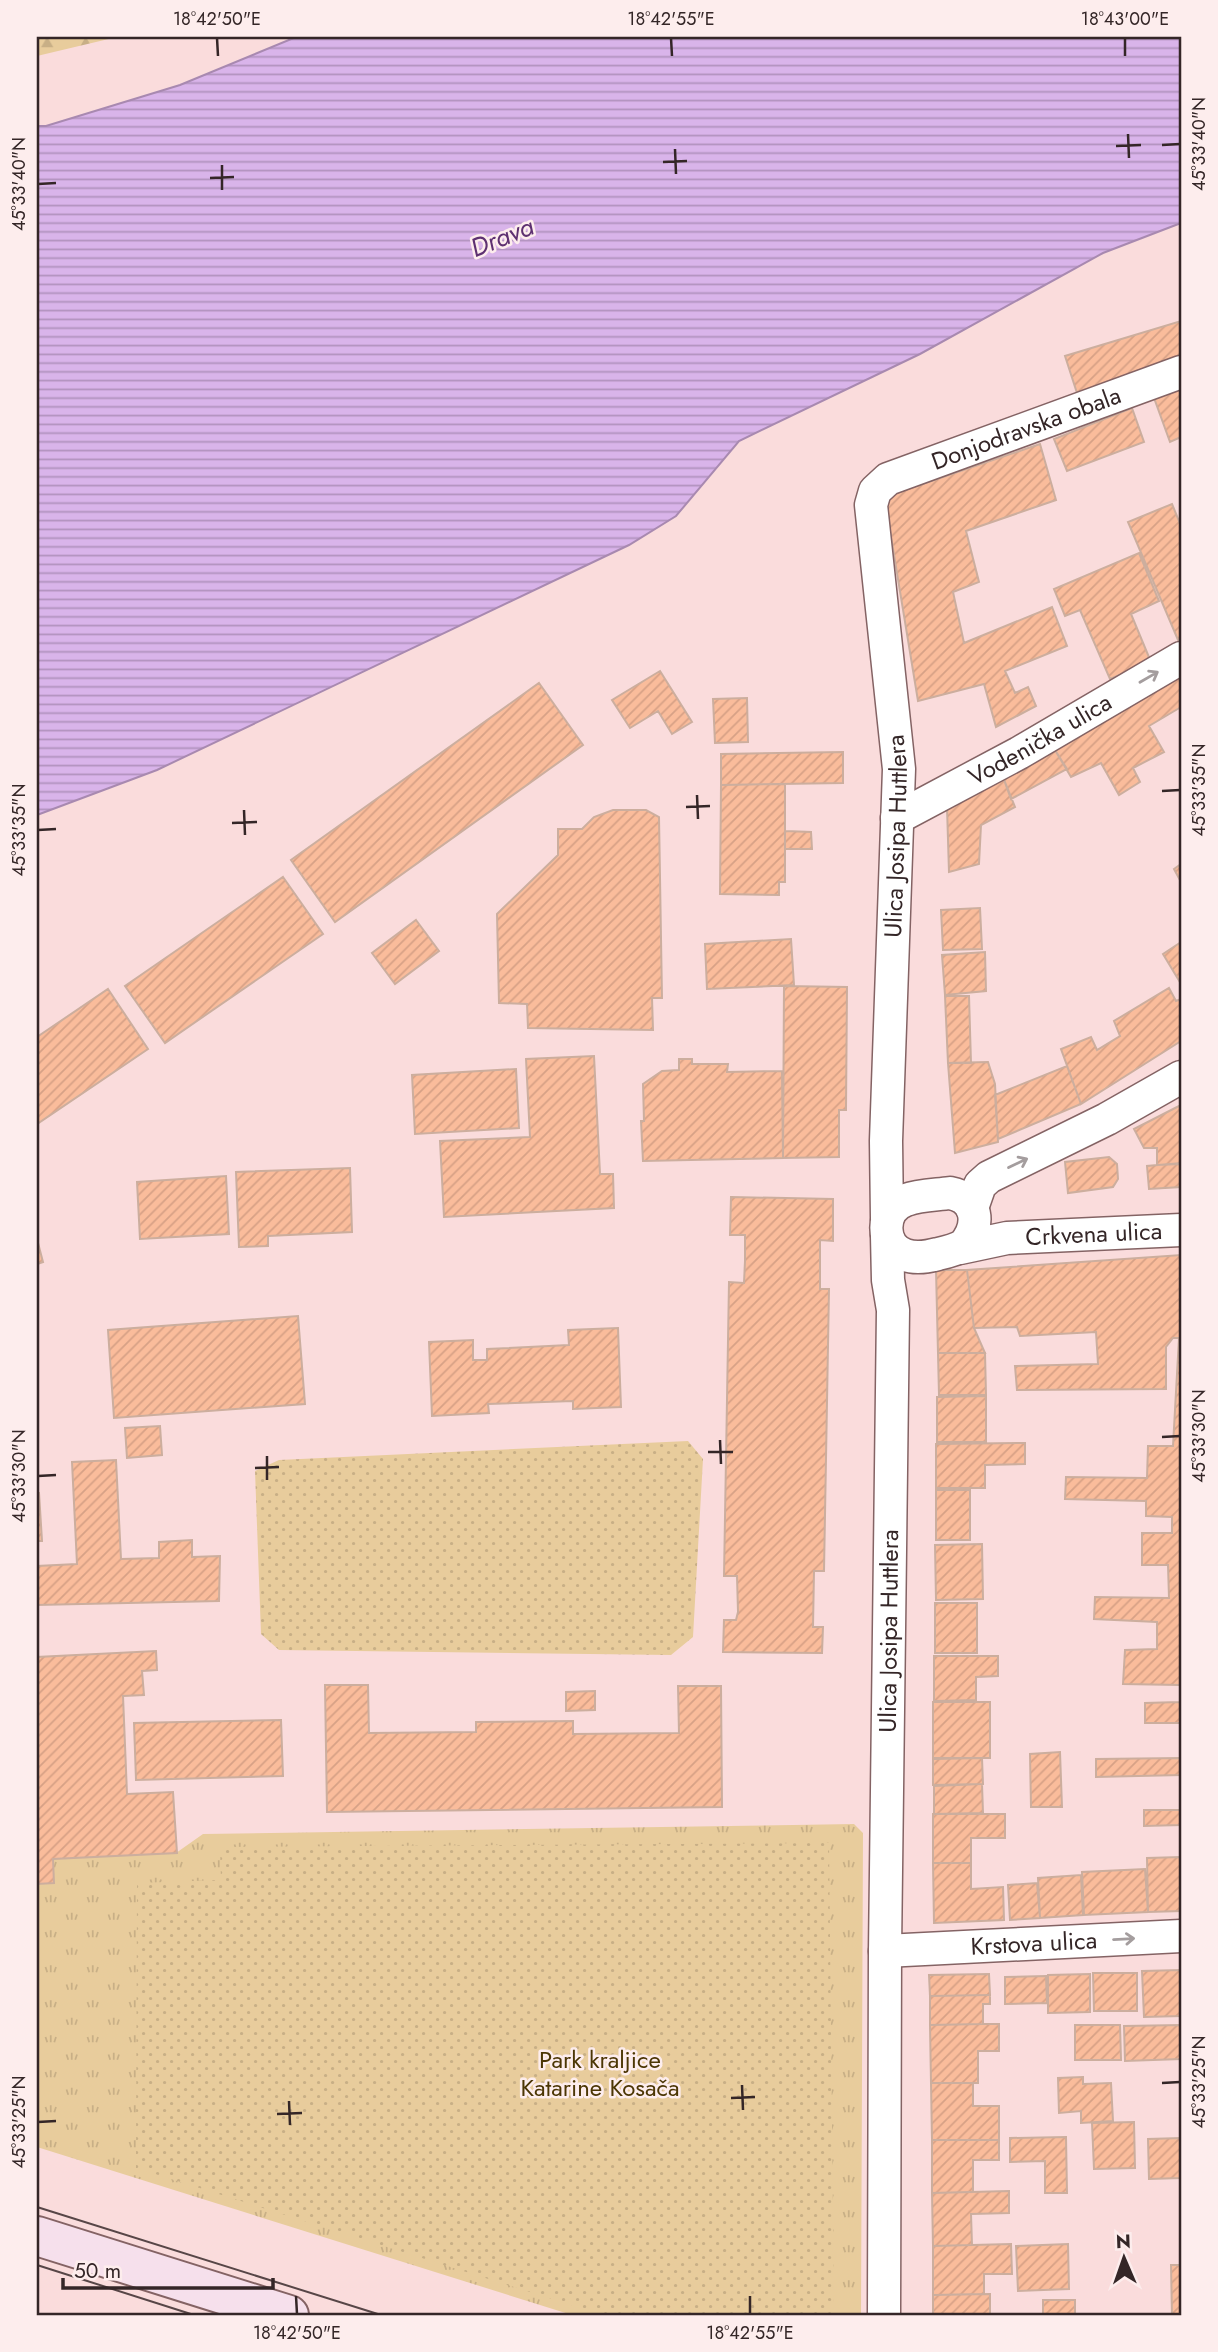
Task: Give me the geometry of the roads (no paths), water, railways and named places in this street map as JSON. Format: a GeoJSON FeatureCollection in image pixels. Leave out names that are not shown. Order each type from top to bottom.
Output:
{"type":"FeatureCollection","features":[{"type":"Feature","properties":{"kind":"main road"},"geometry":{"type":"LineString","coordinates":[[37,2236],[289,2315]]}},
{"type":"Feature","properties":{"kind":"street","name":"Donjodravska obala"},"geometry":{"type":"LineString","coordinates":[[875,491],[888,479],[1181,372]]}},
{"type":"Feature","properties":{"kind":"street","name":"Ulica Josipa Huttlera"},"geometry":{"type":"LineString","coordinates":[[875,491],[871,505],[899,769],[886,1141],[888,1280],[894,1310],[884,1951]]}},
{"type":"Feature","properties":{"kind":"street","name":"Vodenička ulica"},"geometry":{"type":"LineString","coordinates":[[897,818],[1019,753],[1181,658]]}},
{"type":"Feature","properties":{"kind":"street"},"geometry":{"type":"LineString","coordinates":[[973,1214],[967,1200],[959,1195],[950,1193],[929,1196],[898,1204],[887,1227],[898,1251],[906,1255],[927,1257],[960,1248],[970,1238],[980,1185],[989,1177],[1107,1119],[1181,1077]]}},
{"type":"Feature","properties":{"kind":"street","name":"Ulica Josipa Huttlera"},"geometry":{"type":"LineString","coordinates":[[886,1141],[901,1176],[911,1188],[929,1196]]}},
{"type":"Feature","properties":{"kind":"street","name":"Crkvena ulica"},"geometry":{"type":"LineString","coordinates":[[973,1214],[991,1233],[1007,1238]]}},
{"type":"Feature","properties":{"kind":"street","name":"Crkvena ulica"},"geometry":{"type":"LineString","coordinates":[[960,1248],[1007,1238],[1181,1230]]}},
{"type":"Feature","properties":{"kind":"street","name":"Ulica Josipa Huttlera"},"geometry":{"type":"LineString","coordinates":[[894,1310],[908,1272],[927,1257]]}},
{"type":"Feature","properties":{"kind":"street","name":"Krstova ulica"},"geometry":{"type":"LineString","coordinates":[[884,1951],[1181,1936]]}},
{"type":"Feature","properties":{"kind":"street"},"geometry":{"type":"LineString","coordinates":[[884,1951],[884,2315]]}},
{"type":"Feature","properties":{"kind":"water","name":"Drava"},"geometry":{"type":"Polygon","coordinates":[[[296,37],[1181,37],[1181,223],[1103,253],[920,354],[739,441],[676,516],[629,545],[157,770],[37,815],[37,126],[46,126],[180,85],[296,37]]]}},
{"type":"Feature","properties":{"kind":"tram line"},"geometry":{"type":"LineString","coordinates":[[37,2207],[381,2315]]}},
{"type":"Feature","properties":{"kind":"tram line"},"geometry":{"type":"LineString","coordinates":[[37,2265],[194,2315]]}},
{"type":"Feature","properties":{"kind":"park label","name":"Park kraljice Katarine Kosača"},"geometry":{"type":"Point","coordinates":[600,2074]}}]}
